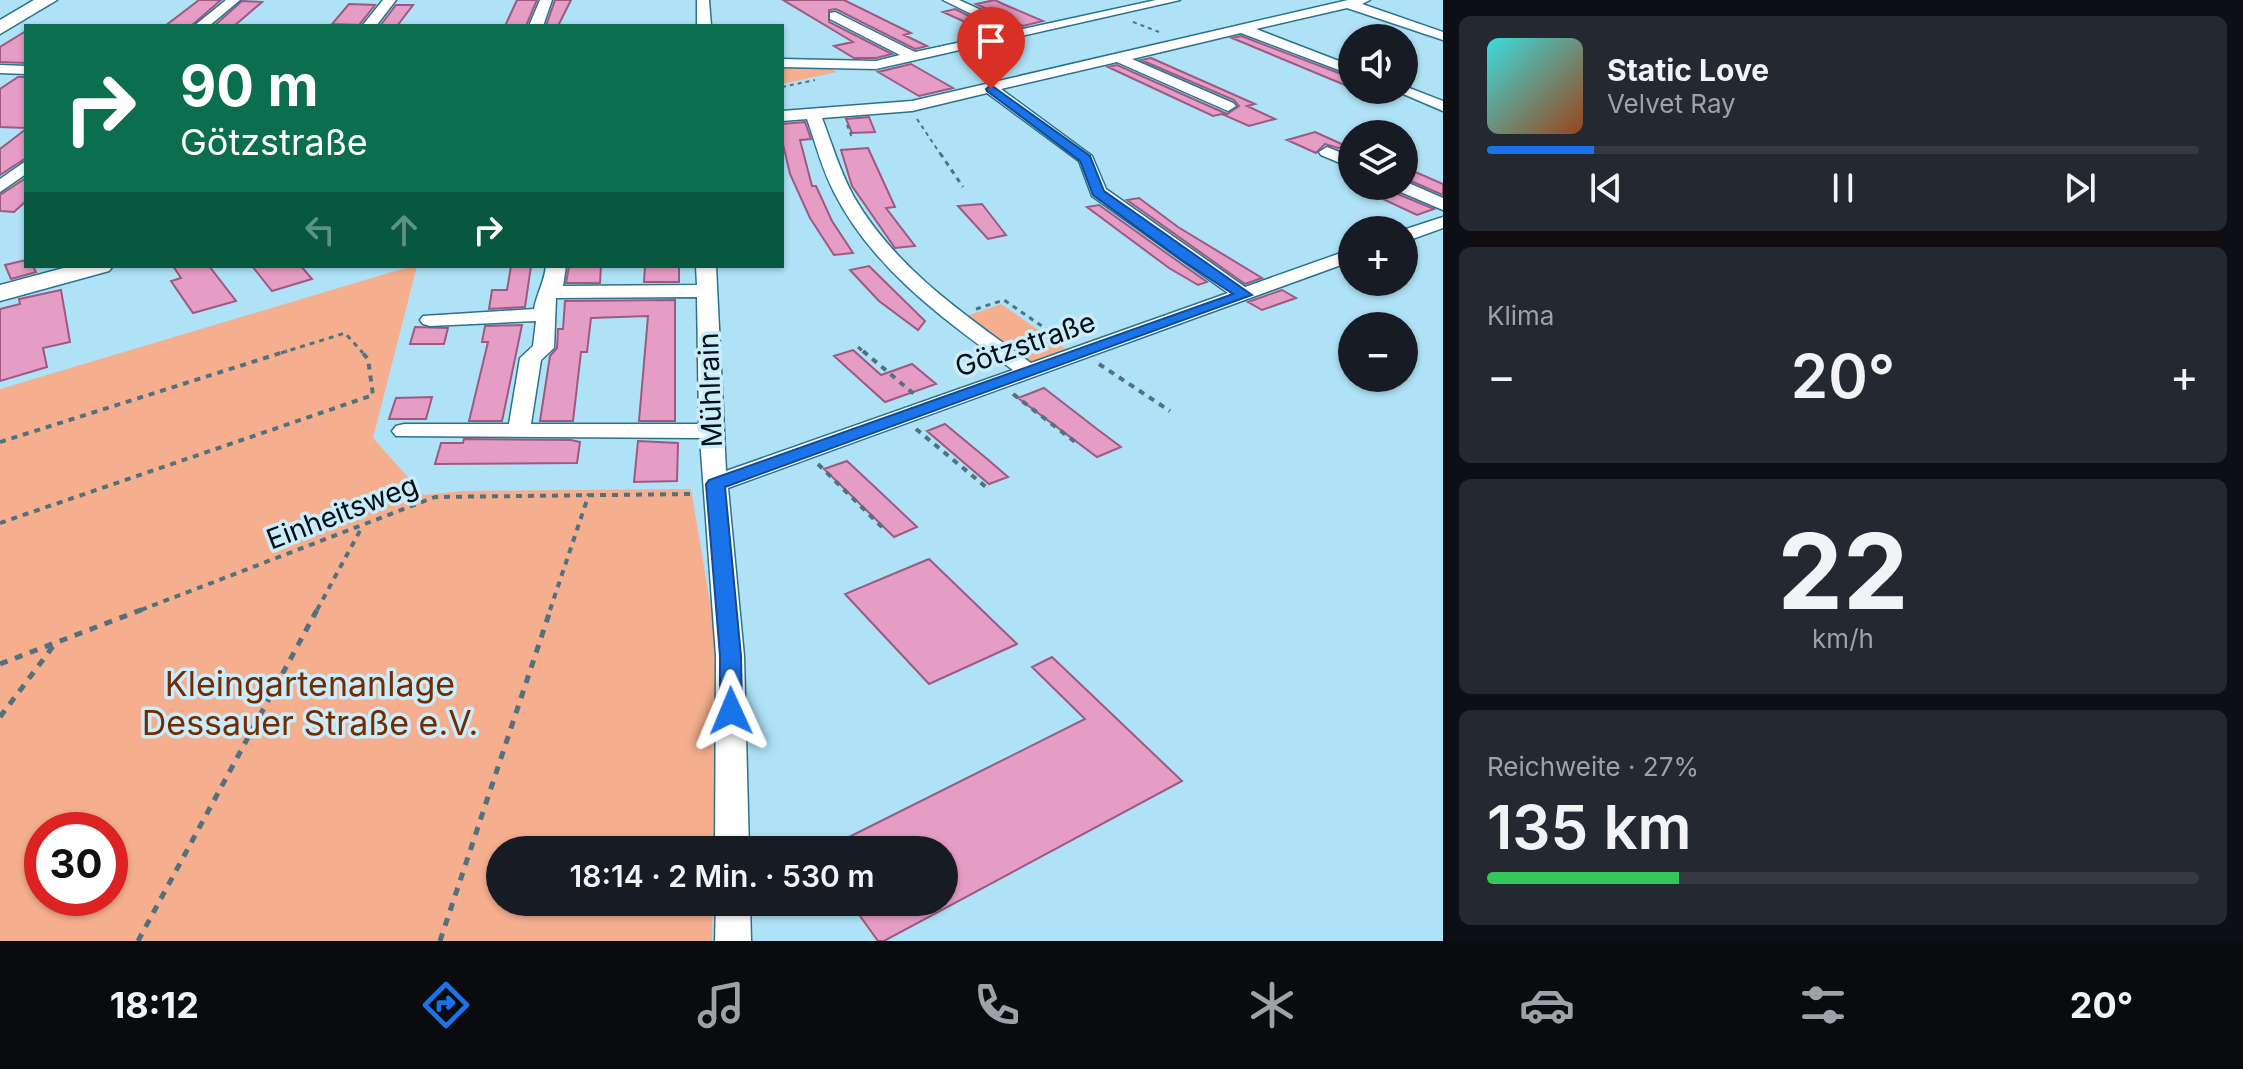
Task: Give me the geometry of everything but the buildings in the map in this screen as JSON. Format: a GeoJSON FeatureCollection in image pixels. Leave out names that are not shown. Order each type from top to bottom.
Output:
{"type":"FeatureCollection","features":[{"type":"Feature","properties":{"kind":"main road"},"geometry":{"type":"LineString","coordinates":[[0,28],[48,0]]}},
{"type":"Feature","properties":{"kind":"street"},"geometry":{"type":"LineString","coordinates":[[204,24],[234,0]]}},
{"type":"Feature","properties":{"kind":"street"},"geometry":{"type":"LineString","coordinates":[[371,24],[390,0]]}},
{"type":"Feature","properties":{"kind":"street"},"geometry":{"type":"LineString","coordinates":[[537,24],[546,0]]}},
{"type":"Feature","properties":{"kind":"street"},"geometry":{"type":"LineString","coordinates":[[703,0],[704,24]]}},
{"type":"Feature","properties":{"kind":"street"},"geometry":{"type":"LineString","coordinates":[[949,0],[1023,34]]}},
{"type":"Feature","properties":{"kind":"street"},"geometry":{"type":"LineString","coordinates":[[784,63],[876,65],[1174,0]]}},
{"type":"Feature","properties":{"kind":"street"},"geometry":{"type":"LineString","coordinates":[[784,116],[909,106],[1364,0]]}},
{"type":"Feature","properties":{"kind":"street"},"geometry":{"type":"LineString","coordinates":[[1348,4],[1443,36]]}},
{"type":"Feature","properties":{"kind":"street"},"geometry":{"type":"LineString","coordinates":[[835,16],[914,57]]}},
{"type":"Feature","properties":{"kind":"street"},"geometry":{"type":"LineString","coordinates":[[1243,29],[1338,66]]}},
{"type":"Feature","properties":{"kind":"street"},"geometry":{"type":"LineString","coordinates":[[1121,59],[1228,106]]}},
{"type":"Feature","properties":{"kind":"street"},"geometry":{"type":"LineString","coordinates":[[0,69],[24,70]]}},
{"type":"Feature","properties":{"kind":"street"},"geometry":{"type":"LineString","coordinates":[[991,89],[1086,159],[1098,192],[1185,256],[1245,295]]}},
{"type":"Feature","properties":{"kind":"street"},"geometry":{"type":"LineString","coordinates":[[1418,96],[1443,106]]}},
{"type":"Feature","properties":{"kind":"street"},"geometry":{"type":"LineString","coordinates":[[813,115],[844,195],[869,234],[909,281],[1030,372]]}},
{"type":"Feature","properties":{"kind":"street"},"geometry":{"type":"LineString","coordinates":[[1327,152],[1338,157]]}},
{"type":"Feature","properties":{"kind":"street"},"geometry":{"type":"LineString","coordinates":[[0,187],[24,168]]}},
{"type":"Feature","properties":{"kind":"street"},"geometry":{"type":"LineString","coordinates":[[1418,193],[1443,205]]}},
{"type":"Feature","properties":{"kind":"street"},"geometry":{"type":"LineString","coordinates":[[1418,231],[1443,222]]}},
{"type":"Feature","properties":{"kind":"street","name":"Götzstraße"},"geometry":{"type":"LineString","coordinates":[[716,488],[804,452],[1338,260]]}},
{"type":"Feature","properties":{"kind":"street"},"geometry":{"type":"LineString","coordinates":[[0,293],[93,268]]}},
{"type":"Feature","properties":{"kind":"street"},"geometry":{"type":"LineString","coordinates":[[543,315],[547,292],[553,288],[556,268]]}},
{"type":"Feature","properties":{"kind":"street","name":"Mühlrain"},"geometry":{"type":"LineString","coordinates":[[706,268],[711,431],[730,656],[732,836]]}},
{"type":"Feature","properties":{"kind":"street"},"geometry":{"type":"LineString","coordinates":[[547,292],[706,291]]}},
{"type":"Feature","properties":{"kind":"street"},"geometry":{"type":"LineString","coordinates":[[430,320],[547,317],[543,348],[531,358],[519,430]]}},
{"type":"Feature","properties":{"kind":"street"},"geometry":{"type":"LineString","coordinates":[[404,431],[711,431]]}},
{"type":"Feature","properties":{"kind":"street"},"geometry":{"type":"LineString","coordinates":[[733,916],[733,941]]}},
{"type":"Feature","properties":{"kind":"path"},"geometry":{"type":"LineString","coordinates":[[1113,14],[1186,43]]}},
{"type":"Feature","properties":{"kind":"path"},"geometry":{"type":"LineString","coordinates":[[909,106],[963,187]]}},
{"type":"Feature","properties":{"kind":"path"},"geometry":{"type":"LineString","coordinates":[[0,442],[345,333],[368,359],[373,395],[0,523]]}},
{"type":"Feature","properties":{"kind":"path"},"geometry":{"type":"LineString","coordinates":[[858,347],[929,407]]}},
{"type":"Feature","properties":{"kind":"path"},"geometry":{"type":"LineString","coordinates":[[998,383],[1079,445]]}},
{"type":"Feature","properties":{"kind":"path"},"geometry":{"type":"LineString","coordinates":[[902,417],[986,487]]}},
{"type":"Feature","properties":{"kind":"path"},"geometry":{"type":"LineString","coordinates":[[804,452],[886,531]]}},
{"type":"Feature","properties":{"kind":"path","name":"Einheitsweg"},"geometry":{"type":"LineString","coordinates":[[0,664],[435,497],[716,488]]}},
{"type":"Feature","properties":{"kind":"path"},"geometry":{"type":"LineString","coordinates":[[440,941],[589,494]]}},
{"type":"Feature","properties":{"kind":"path"},"geometry":{"type":"LineString","coordinates":[[138,941],[363,525]]}},
{"type":"Feature","properties":{"kind":"path"},"geometry":{"type":"LineString","coordinates":[[0,717],[56,643]]}},
{"type":"Feature","properties":{"kind":"green space"},"geometry":{"type":"Polygon","coordinates":[[[784,65],[824,65],[837,72],[784,84],[784,65]]]}},
{"type":"Feature","properties":{"kind":"green space","name":"Kleingartenanlage Dessauer Straße e.V."},"geometry":{"type":"Polygon","coordinates":[[[405,268],[416,268],[373,438],[424,495],[463,491],[691,489],[719,656],[714,836],[486,836],[486,916],[713,916],[712,941],[0,941],[0,389],[405,268]]]}},
{"type":"Feature","properties":{"kind":"green space"},"geometry":{"type":"Polygon","coordinates":[[[1001,304],[1067,350],[1028,364],[964,317],[1001,304]]]}},
{"type":"Feature","properties":{"kind":"route"},"geometry":{"type":"LineString","coordinates":[[731,711],[730,656],[715,484],[1245,295],[1185,256],[1098,192],[1086,159],[991,89]]}}]}
